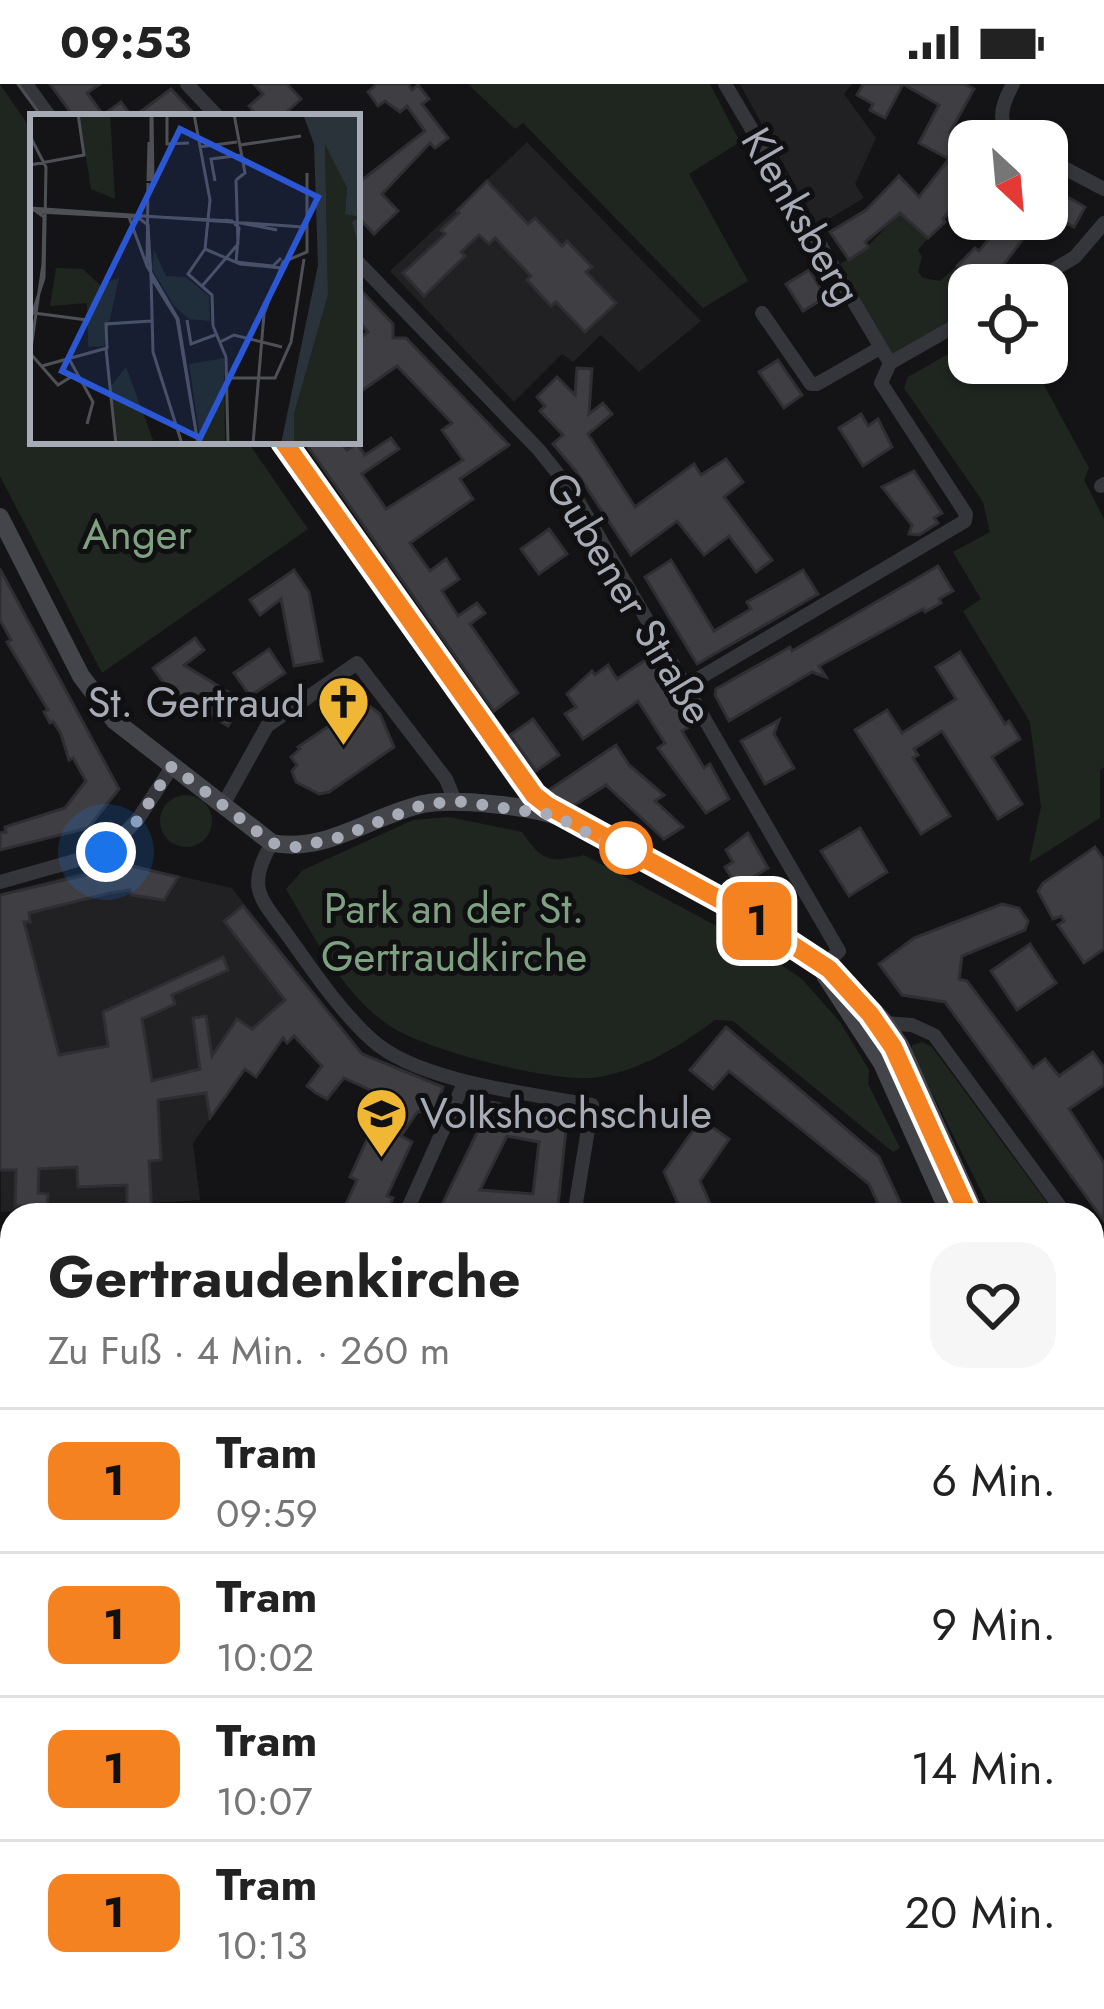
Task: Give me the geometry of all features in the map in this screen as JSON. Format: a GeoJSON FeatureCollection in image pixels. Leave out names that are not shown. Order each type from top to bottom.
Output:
{"type":"FeatureCollection","features":[{"type":"Feature","properties":{"kind":"street"},"geometry":{"type":"LineString","coordinates":[[26,84],[48,114]]}},
{"type":"Feature","properties":{"kind":"street"},"geometry":{"type":"LineString","coordinates":[[187,84],[215,114]]}},
{"type":"Feature","properties":{"kind":"street","name":"Klenksberg"},"geometry":{"type":"LineString","coordinates":[[724,84],[890,363]]}},
{"type":"Feature","properties":{"kind":"street"},"geometry":{"type":"LineString","coordinates":[[992,84],[1011,88],[1001,120]]}},
{"type":"Feature","properties":{"kind":"street"},"geometry":{"type":"LineString","coordinates":[[1068,170],[1104,189]]}},
{"type":"Feature","properties":{"kind":"street"},"geometry":{"type":"LineString","coordinates":[[1064,264],[1076,257],[1104,223]]}},
{"type":"Feature","properties":{"kind":"street","name":"Gubener Straße"},"geometry":{"type":"LineString","coordinates":[[360,265],[539,451],[574,494],[839,951],[821,969]]}},
{"type":"Feature","properties":{"kind":"street","name":"Klenksberg"},"geometry":{"type":"LineString","coordinates":[[762,313],[811,383],[817,384],[880,348]]}},
{"type":"Feature","properties":{"kind":"street"},"geometry":{"type":"LineString","coordinates":[[686,686],[965,521],[966,514],[881,383],[890,363],[948,330]]}},
{"type":"Feature","properties":{"kind":"street"},"geometry":{"type":"LineString","coordinates":[[279,444],[517,783],[554,815],[749,920],[850,986],[885,1023],[933,1114],[971,1203]]}},
{"type":"Feature","properties":{"kind":"street"},"geometry":{"type":"LineString","coordinates":[[0,517],[9,557],[88,687],[115,721],[272,843],[296,847],[337,838],[422,805],[455,801],[554,815]]}},
{"type":"Feature","properties":{"kind":"street"},"geometry":{"type":"LineString","coordinates":[[223,805],[267,726],[357,663],[446,778],[455,801]]}},
{"type":"Feature","properties":{"kind":"street"},"geometry":{"type":"LineString","coordinates":[[0,882],[106,852],[139,819],[172,766]]}},
{"type":"Feature","properties":{"kind":"street"},"geometry":{"type":"LineString","coordinates":[[272,843],[258,865],[257,887],[300,954],[375,1043],[464,1083],[592,1105],[576,1203]]}},
{"type":"Feature","properties":{"kind":"street"},"geometry":{"type":"LineString","coordinates":[[821,969],[883,1064],[945,1203]]}},
{"type":"Feature","properties":{"kind":"street"},"geometry":{"type":"LineString","coordinates":[[885,1023],[912,1025],[934,1035],[1057,1203]]}},
{"type":"Feature","properties":{"kind":"street"},"geometry":{"type":"LineString","coordinates":[[410,1203],[464,1083]]}},
{"type":"Feature","properties":{"kind":"shaded area"},"geometry":{"type":"Polygon","coordinates":[[[740,84],[852,84],[844,94],[876,138],[855,184],[864,198],[817,226],[740,84]]]}},
{"type":"Feature","properties":{"kind":"shaded area"},"geometry":{"type":"Polygon","coordinates":[[[527,142],[701,321],[639,372],[601,335],[573,362],[562,354],[514,402],[390,271],[527,142]]]}},
{"type":"Feature","properties":{"kind":"shaded area"},"geometry":{"type":"Polygon","coordinates":[[[127,864],[232,888],[315,994],[266,1039],[193,1143],[200,1200],[1,1203],[0,894],[127,864]]]}},
{"type":"Feature","properties":{"kind":"green space","name":"Anger"},"geometry":{"type":"Polygon","coordinates":[[[0,84],[30,128],[30,444],[249,444],[308,529],[102,673],[0,476],[0,84]]]}},
{"type":"Feature","properties":{"kind":"green space"},"geometry":{"type":"Polygon","coordinates":[[[468,84],[710,84],[740,142],[689,174],[748,281],[703,308],[523,123],[515,129],[468,84]]]}},
{"type":"Feature","properties":{"kind":"green space"},"geometry":{"type":"Polygon","coordinates":[[[900,213],[928,238],[918,250],[922,257],[918,272],[923,278],[940,281],[948,274],[948,323],[891,357],[836,267],[868,246],[900,213]]]}},
{"type":"Feature","properties":{"kind":"green space"},"geometry":{"type":"Polygon","coordinates":[[[948,354],[948,384],[1043,384],[1089,468],[1084,480],[1104,519],[1100,818],[1029,863],[1041,807],[1030,722],[963,611],[981,599],[953,552],[990,532],[983,502],[904,388],[908,377],[948,354]]]}},
{"type":"Feature","properties":{"kind":"green space"},"geometry":{"type":"Polygon","coordinates":[[[186,795],[204,803],[212,821],[204,839],[186,847],[168,839],[160,821],[168,803],[186,795]]]}},
{"type":"Feature","properties":{"kind":"green space","name":"Park an der St. Gertraudkirche"},"geometry":{"type":"Polygon","coordinates":[[[449,817],[522,832],[548,858],[584,855],[750,944],[802,979],[840,1022],[869,1070],[868,1084],[900,1148],[893,1152],[733,1021],[715,1020],[631,1068],[580,1078],[464,1056],[393,1028],[360,1000],[332,965],[286,889],[303,870],[413,820],[449,817]]]}},
{"type":"Feature","properties":{"kind":"green space"},"geometry":{"type":"Polygon","coordinates":[[[922,1042],[932,1047],[1047,1203],[987,1203],[912,1045],[922,1042]]]}},
{"type":"Feature","properties":{"kind":"building"},"geometry":{"type":"Polygon","coordinates":[[[50,84],[100,84],[87,93],[102,114],[72,114],[50,84]]]}},
{"type":"Feature","properties":{"kind":"building"},"geometry":{"type":"Polygon","coordinates":[[[254,84],[287,84],[301,99],[284,114],[256,114],[249,106],[263,94],[254,84]]]}},
{"type":"Feature","properties":{"kind":"building"},"geometry":{"type":"Polygon","coordinates":[[[377,84],[408,84],[412,90],[418,85],[429,99],[422,104],[448,138],[435,148],[430,143],[382,194],[398,211],[374,234],[360,219],[360,182],[425,131],[407,106],[400,112],[385,101],[378,106],[368,92],[377,84]]]}},
{"type":"Feature","properties":{"kind":"building"},"geometry":{"type":"Polygon","coordinates":[[[863,84],[903,84],[885,118],[857,95],[863,84]]]}},
{"type":"Feature","properties":{"kind":"building"},"geometry":{"type":"Polygon","coordinates":[[[903,84],[964,84],[974,89],[957,120],[948,120],[948,158],[919,143],[939,105],[903,84]]]}},
{"type":"Feature","properties":{"kind":"building"},"geometry":{"type":"Polygon","coordinates":[[[171,89],[194,114],[137,114],[171,89]]]}},
{"type":"Feature","properties":{"kind":"building"},"geometry":{"type":"Polygon","coordinates":[[[121,102],[130,114],[104,114],[121,102]]]}},
{"type":"Feature","properties":{"kind":"building"},"geometry":{"type":"Polygon","coordinates":[[[948,160],[948,213],[928,238],[900,213],[849,260],[830,232],[866,210],[899,176],[919,197],[948,160]]]}},
{"type":"Feature","properties":{"kind":"building"},"geometry":{"type":"Polygon","coordinates":[[[487,181],[528,224],[535,218],[562,246],[567,241],[592,267],[586,272],[616,303],[585,332],[556,302],[551,306],[527,280],[531,276],[495,238],[489,244],[479,235],[461,252],[465,256],[424,296],[403,273],[445,234],[441,230],[487,181]]]}},
{"type":"Feature","properties":{"kind":"building"},"geometry":{"type":"Polygon","coordinates":[[[1068,197],[1085,207],[1074,227],[1068,224],[1068,197]]]}},
{"type":"Feature","properties":{"kind":"building"},"geometry":{"type":"Polygon","coordinates":[[[988,240],[1022,240],[1004,264],[959,264],[975,248],[979,251],[988,240]]]}},
{"type":"Feature","properties":{"kind":"building"},"geometry":{"type":"Polygon","coordinates":[[[809,270],[826,297],[803,311],[786,284],[809,270]]]}},
{"type":"Feature","properties":{"kind":"building"},"geometry":{"type":"Polygon","coordinates":[[[360,289],[393,324],[393,338],[406,338],[509,445],[460,479],[473,499],[410,543],[430,571],[446,559],[459,579],[442,591],[458,616],[477,603],[485,613],[470,624],[518,693],[494,711],[306,444],[342,444],[347,450],[357,444],[365,455],[391,438],[399,449],[362,474],[386,509],[463,460],[442,430],[452,423],[397,366],[360,392],[360,338],[368,332],[360,323],[360,289]]]}},
{"type":"Feature","properties":{"kind":"building"},"geometry":{"type":"Polygon","coordinates":[[[778,360],[802,395],[784,408],[759,372],[778,360]]]}},
{"type":"Feature","properties":{"kind":"building"},"geometry":{"type":"Polygon","coordinates":[[[577,368],[592,369],[589,414],[603,403],[612,414],[588,434],[635,507],[694,464],[701,475],[726,459],[743,482],[724,497],[772,560],[756,572],[729,536],[704,555],[677,521],[631,555],[553,444],[563,435],[540,411],[545,406],[537,397],[557,377],[575,395],[577,368]]]}},
{"type":"Feature","properties":{"kind":"building"},"geometry":{"type":"Polygon","coordinates":[[[861,414],[868,426],[878,419],[892,447],[863,466],[839,428],[861,414]]]}},
{"type":"Feature","properties":{"kind":"building"},"geometry":{"type":"Polygon","coordinates":[[[914,471],[942,513],[934,518],[938,523],[919,535],[909,534],[912,525],[882,487],[914,471]]]}},
{"type":"Feature","properties":{"kind":"building"},"geometry":{"type":"Polygon","coordinates":[[[549,529],[567,554],[539,574],[521,549],[549,529]]]}},
{"type":"Feature","properties":{"kind":"building"},"geometry":{"type":"Polygon","coordinates":[[[671,560],[714,631],[751,609],[747,602],[803,570],[818,594],[697,664],[645,577],[671,560]]]}},
{"type":"Feature","properties":{"kind":"building"},"geometry":{"type":"Polygon","coordinates":[[[938,566],[953,591],[939,599],[941,603],[819,666],[826,677],[812,672],[729,721],[716,689],[938,566]]]}},
{"type":"Feature","properties":{"kind":"building"},"geometry":{"type":"Polygon","coordinates":[[[0,569],[119,789],[88,828],[0,850],[0,833],[6,832],[5,827],[65,808],[86,781],[73,758],[69,760],[61,734],[50,723],[44,712],[48,710],[7,642],[11,640],[0,620],[0,569]]]}},
{"type":"Feature","properties":{"kind":"building"},"geometry":{"type":"Polygon","coordinates":[[[294,570],[309,592],[322,661],[294,666],[281,599],[260,615],[250,600],[294,570]]]}},
{"type":"Feature","properties":{"kind":"building"},"geometry":{"type":"Polygon","coordinates":[[[195,638],[204,650],[184,665],[243,701],[228,726],[168,689],[153,668],[195,638]]]}},
{"type":"Feature","properties":{"kind":"building"},"geometry":{"type":"Polygon","coordinates":[[[269,649],[285,673],[250,696],[234,673],[269,649]]]}},
{"type":"Feature","properties":{"kind":"building"},"geometry":{"type":"Polygon","coordinates":[[[960,652],[1005,724],[1009,721],[1020,739],[992,757],[1022,804],[998,819],[942,731],[914,749],[918,755],[913,758],[950,816],[921,834],[855,730],[887,710],[902,733],[956,699],[936,667],[960,652]]]}},
{"type":"Feature","properties":{"kind":"building"},"geometry":{"type":"Polygon","coordinates":[[[650,657],[689,727],[682,731],[704,768],[710,764],[729,799],[706,813],[658,748],[665,743],[638,701],[583,739],[565,714],[576,707],[567,694],[592,671],[595,675],[608,665],[617,679],[650,657]]]}},
{"type":"Feature","properties":{"kind":"building","name":"St. Gertraud"},"geometry":{"type":"Polygon","coordinates":[[[364,702],[380,714],[394,747],[329,792],[319,794],[296,782],[292,771],[297,765],[291,757],[298,747],[364,702]]]}},
{"type":"Feature","properties":{"kind":"building"},"geometry":{"type":"Polygon","coordinates":[[[533,719],[559,755],[536,771],[510,735],[533,719]]]}},
{"type":"Feature","properties":{"kind":"building"},"geometry":{"type":"Polygon","coordinates":[[[779,720],[774,734],[794,768],[765,784],[741,741],[779,720]]]}},
{"type":"Feature","properties":{"kind":"building"},"geometry":{"type":"Polygon","coordinates":[[[616,745],[629,765],[664,795],[655,801],[683,827],[664,839],[606,785],[573,806],[557,802],[549,790],[616,745]]]}},
{"type":"Feature","properties":{"kind":"building"},"geometry":{"type":"Polygon","coordinates":[[[860,828],[887,872],[849,896],[821,851],[860,828]]]}},
{"type":"Feature","properties":{"kind":"building"},"geometry":{"type":"Polygon","coordinates":[[[748,833],[768,868],[737,887],[725,867],[733,862],[726,850],[748,833]]]}},
{"type":"Feature","properties":{"kind":"building"},"geometry":{"type":"Polygon","coordinates":[[[1095,847],[1104,860],[1104,949],[1084,963],[1058,925],[1064,921],[1061,916],[1053,919],[1038,891],[1095,847]]]}},
{"type":"Feature","properties":{"kind":"building"},"geometry":{"type":"Polygon","coordinates":[[[128,865],[178,877],[164,900],[131,895],[130,890],[110,893],[29,913],[30,922],[24,922],[59,1055],[108,1046],[103,1012],[223,957],[228,970],[172,995],[175,1004],[142,1019],[152,1081],[200,1069],[193,1018],[206,1016],[212,1056],[237,1019],[252,1029],[285,1000],[224,921],[243,906],[362,1054],[443,1087],[433,1116],[418,1111],[401,1136],[412,1142],[387,1196],[393,1198],[391,1203],[346,1203],[357,1180],[350,1177],[374,1124],[387,1130],[405,1106],[344,1078],[327,1099],[316,1093],[307,1086],[322,1066],[294,1036],[287,1043],[283,1038],[256,1077],[245,1069],[210,1118],[206,1093],[158,1100],[161,1160],[149,1161],[151,1203],[127,1203],[127,1185],[78,1187],[77,1167],[39,1169],[38,1193],[48,1194],[47,1203],[15,1203],[16,1170],[0,1170],[0,895],[128,865]]]}},
{"type":"Feature","properties":{"kind":"building"},"geometry":{"type":"Polygon","coordinates":[[[1002,904],[1019,908],[1028,921],[1025,930],[962,956],[959,979],[967,981],[1033,1068],[1045,1059],[1059,1076],[1093,1052],[1104,1068],[1104,1085],[1069,1109],[1104,1163],[1104,1203],[1091,1203],[945,1002],[902,995],[879,964],[914,938],[1002,904]]]}},
{"type":"Feature","properties":{"kind":"building"},"geometry":{"type":"Polygon","coordinates":[[[1030,944],[1056,983],[1017,1010],[991,971],[1030,944]]]}},
{"type":"Feature","properties":{"kind":"building"},"geometry":{"type":"Polygon","coordinates":[[[726,1027],[879,1157],[900,1203],[878,1203],[869,1184],[729,1071],[713,1089],[690,1070],[726,1027]]]}},
{"type":"Feature","properties":{"kind":"building"},"geometry":{"type":"Polygon","coordinates":[[[492,1102],[567,1120],[558,1203],[443,1203],[492,1102]],[[507,1136],[480,1190],[533,1194],[539,1142],[507,1136]]]}},
{"type":"Feature","properties":{"kind":"building"},"geometry":{"type":"Polygon","coordinates":[[[701,1119],[729,1139],[700,1181],[710,1203],[678,1203],[664,1172],[701,1119]]]}},
{"type":"Feature","properties":{"kind":"tram line"},"geometry":{"type":"LineString","coordinates":[[18,84],[40,114]]}},
{"type":"Feature","properties":{"kind":"tram line"},"geometry":{"type":"LineString","coordinates":[[272,444],[477,734],[540,811],[756,928],[832,986],[863,1018],[906,1088],[957,1203]]}},
{"type":"Feature","properties":{"kind":"tram line","name":"1"},"geometry":{"type":"LineString","coordinates":[[285,444],[534,795],[783,936],[829,969],[870,1014],[893,1047],[964,1203]]}},
{"type":"Feature","properties":{"kind":"place","name":"St. Gertraud"},"geometry":{"type":"Point","coordinates":[344,748]}},
{"type":"Feature","properties":{"kind":"place","name":"Volkshochschule"},"geometry":{"type":"Point","coordinates":[381,1159]}},
{"type":"Feature","properties":{"kind":"route"},"geometry":{"type":"LineString","coordinates":[[106,852],[139,819],[172,766],[272,843],[296,847],[337,838],[422,805],[455,801],[540,811],[629,855],[626,848]]}}]}
